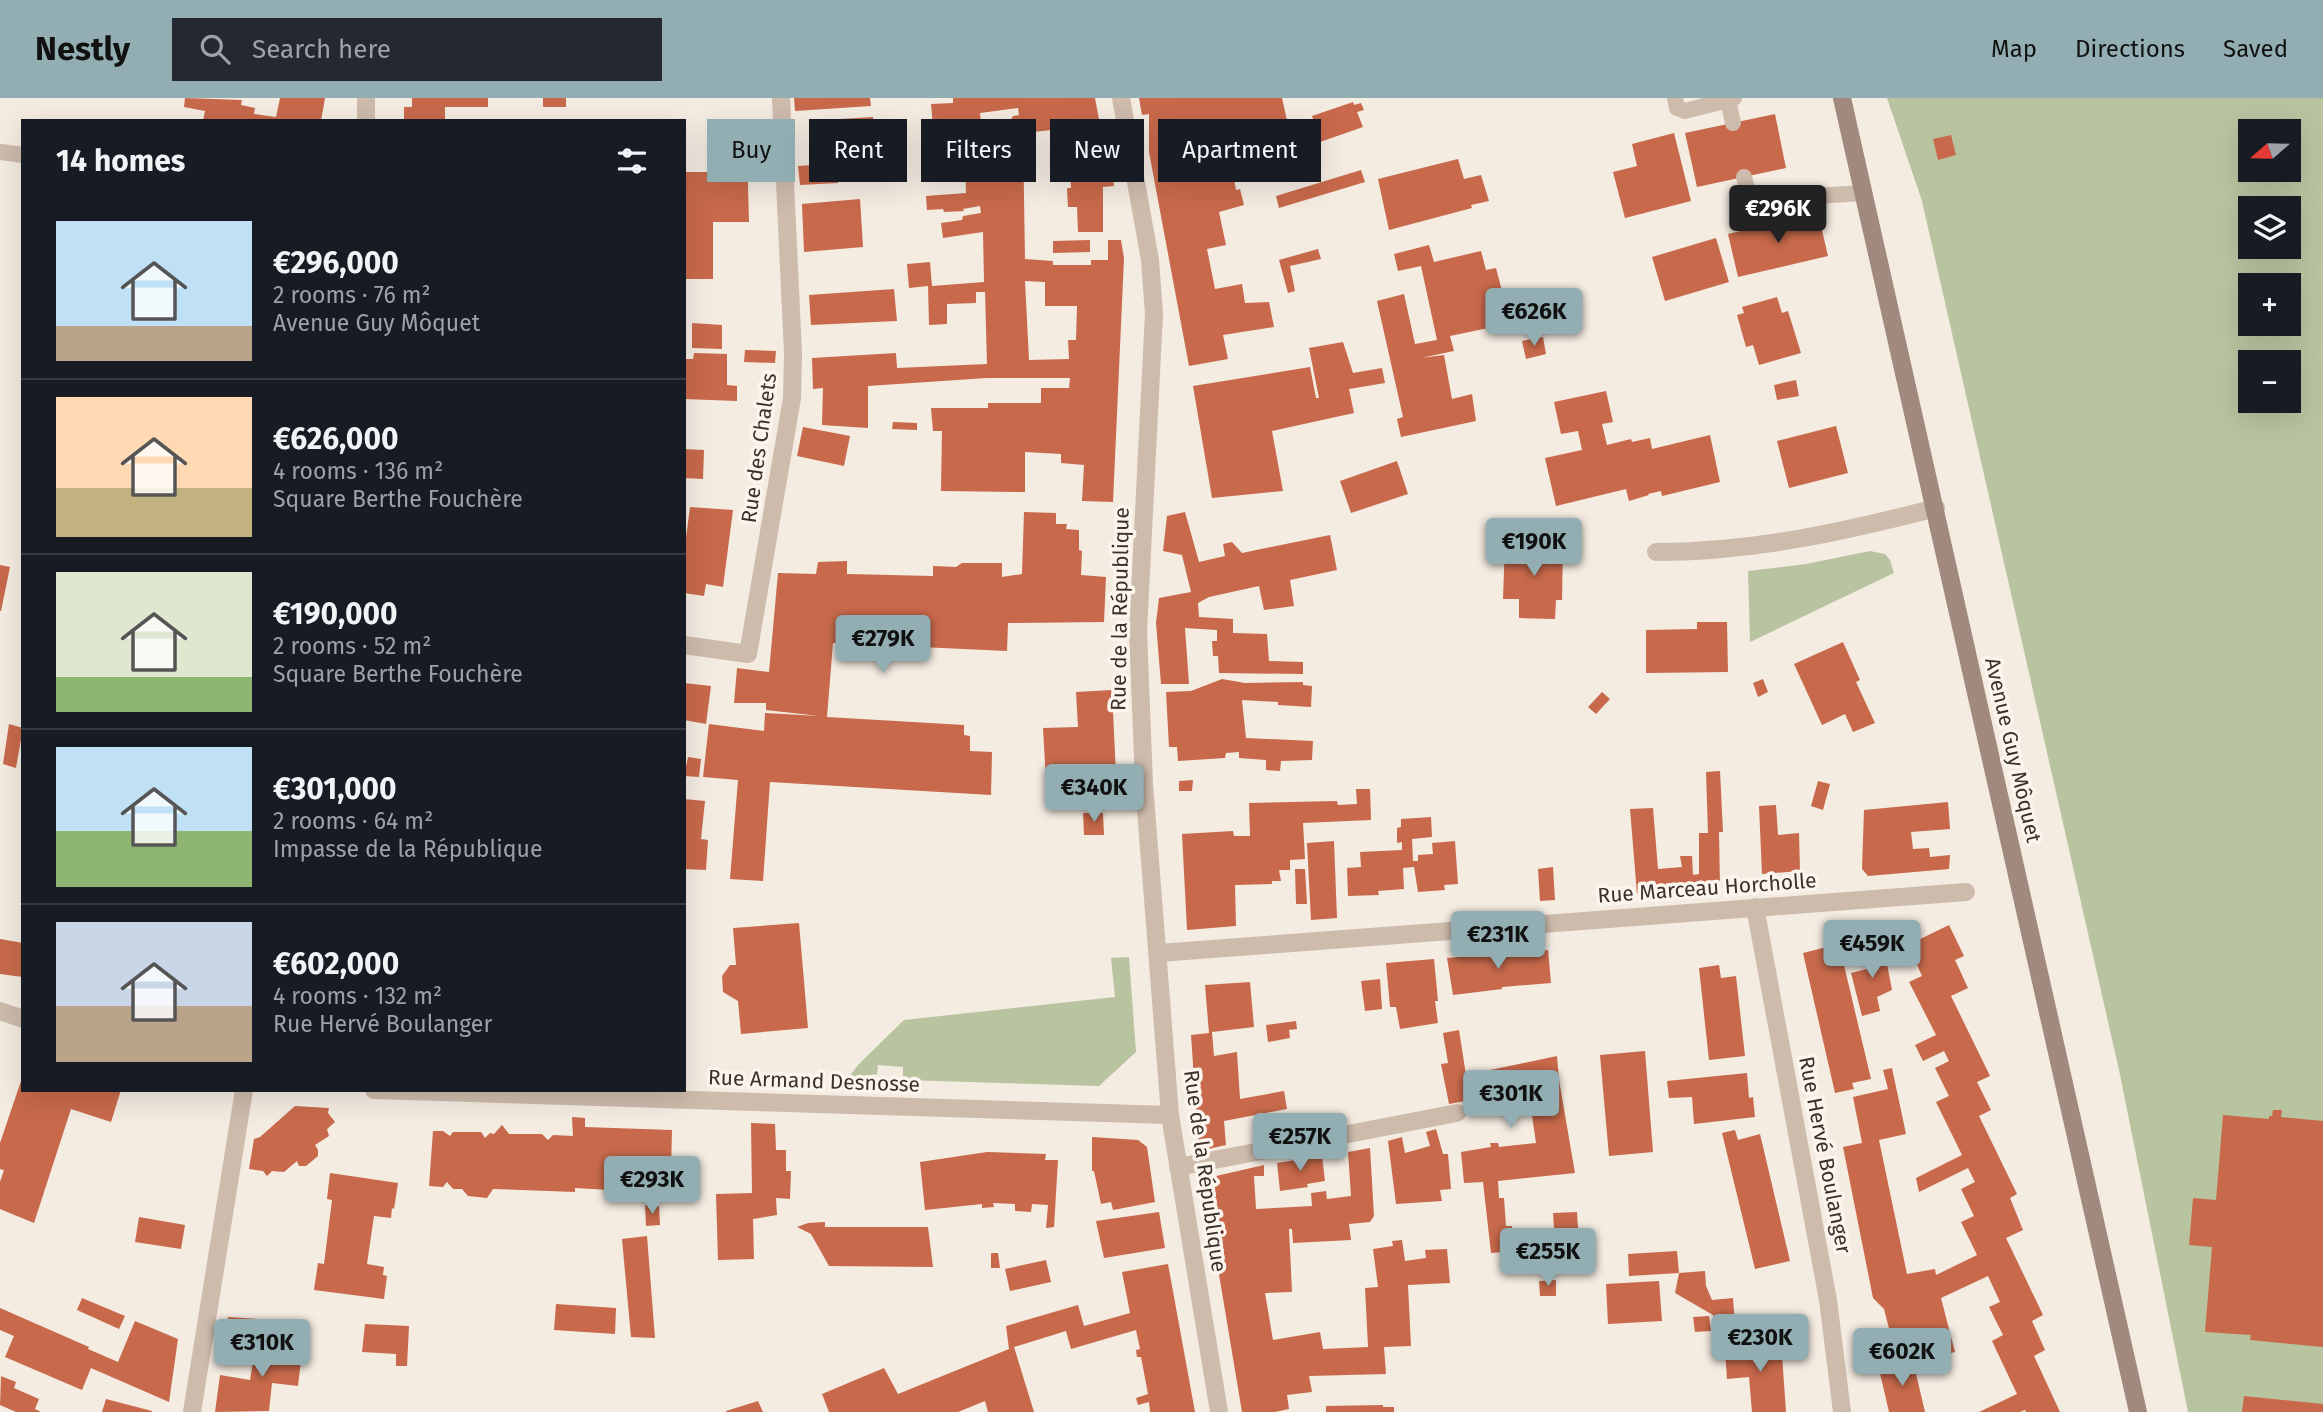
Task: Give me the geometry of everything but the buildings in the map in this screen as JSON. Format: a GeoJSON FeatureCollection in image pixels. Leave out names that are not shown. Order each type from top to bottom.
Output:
{"type":"FeatureCollection","features":[{"type":"Feature","properties":{"kind":"main road","name":"Avenue Guy Môquet"},"geometry":{"type":"LineString","coordinates":[[1842,98],[2138,1412]]}},
{"type":"Feature","properties":{"kind":"street"},"geometry":{"type":"LineString","coordinates":[[366,98],[366,119]]}},
{"type":"Feature","properties":{"kind":"street","name":"Rue des Chalets"},"geometry":{"type":"LineString","coordinates":[[686,645],[748,654],[763,575],[788,427],[793,376],[781,98]]}},
{"type":"Feature","properties":{"kind":"street","name":"Rue de la République"},"geometry":{"type":"LineString","coordinates":[[1121,98],[1143,217],[1152,284],[1153,348],[1138,631],[1143,771],[1170,1115],[1219,1412]]}},
{"type":"Feature","properties":{"kind":"street"},"geometry":{"type":"LineString","coordinates":[[1656,552],[1722,550],[1790,541],[1936,508]]}},
{"type":"Feature","properties":{"kind":"street","name":"Rue Marceau Horcholle"},"geometry":{"type":"LineString","coordinates":[[1158,953],[1966,892]]}},
{"type":"Feature","properties":{"kind":"street","name":"Rue Hervé Boulanger"},"geometry":{"type":"LineString","coordinates":[[1755,907],[1826,1286],[1842,1412]]}},
{"type":"Feature","properties":{"kind":"street"},"geometry":{"type":"LineString","coordinates":[[0,1011],[21,1018]]}},
{"type":"Feature","properties":{"kind":"street"},"geometry":{"type":"LineString","coordinates":[[192,1412],[244,1092]]}},
{"type":"Feature","properties":{"kind":"street","name":"Rue Armand Desnosse"},"geometry":{"type":"LineString","coordinates":[[437,1092],[1170,1115]]}},
{"type":"Feature","properties":{"kind":"street"},"geometry":{"type":"LineString","coordinates":[[1178,1167],[1457,1113]]}},
{"type":"Feature","properties":{"kind":"lane"},"geometry":{"type":"LineString","coordinates":[[1675,98],[1677,108],[1685,111],[1731,99],[1733,123]]}},
{"type":"Feature","properties":{"kind":"lane"},"geometry":{"type":"LineString","coordinates":[[1,152],[21,155]]}},
{"type":"Feature","properties":{"kind":"lane"},"geometry":{"type":"LineString","coordinates":[[1744,177],[1750,200],[1864,193]]}},
{"type":"Feature","properties":{"kind":"green space"},"geometry":{"type":"Polygon","coordinates":[[[1887,98],[2323,98],[2323,1412],[2188,1412],[2119,1070],[1922,201],[1887,98]]]}},
{"type":"Feature","properties":{"kind":"green space"},"geometry":{"type":"Polygon","coordinates":[[[1870,551],[1885,554],[1894,573],[1750,642],[1748,571],[1806,564],[1870,551]]]}},
{"type":"Feature","properties":{"kind":"green space"},"geometry":{"type":"Polygon","coordinates":[[[1129,957],[1136,1052],[1099,1086],[903,1080],[903,1067],[878,1065],[877,1074],[847,1079],[904,1020],[1115,997],[1111,958],[1129,957]]]}}]}
